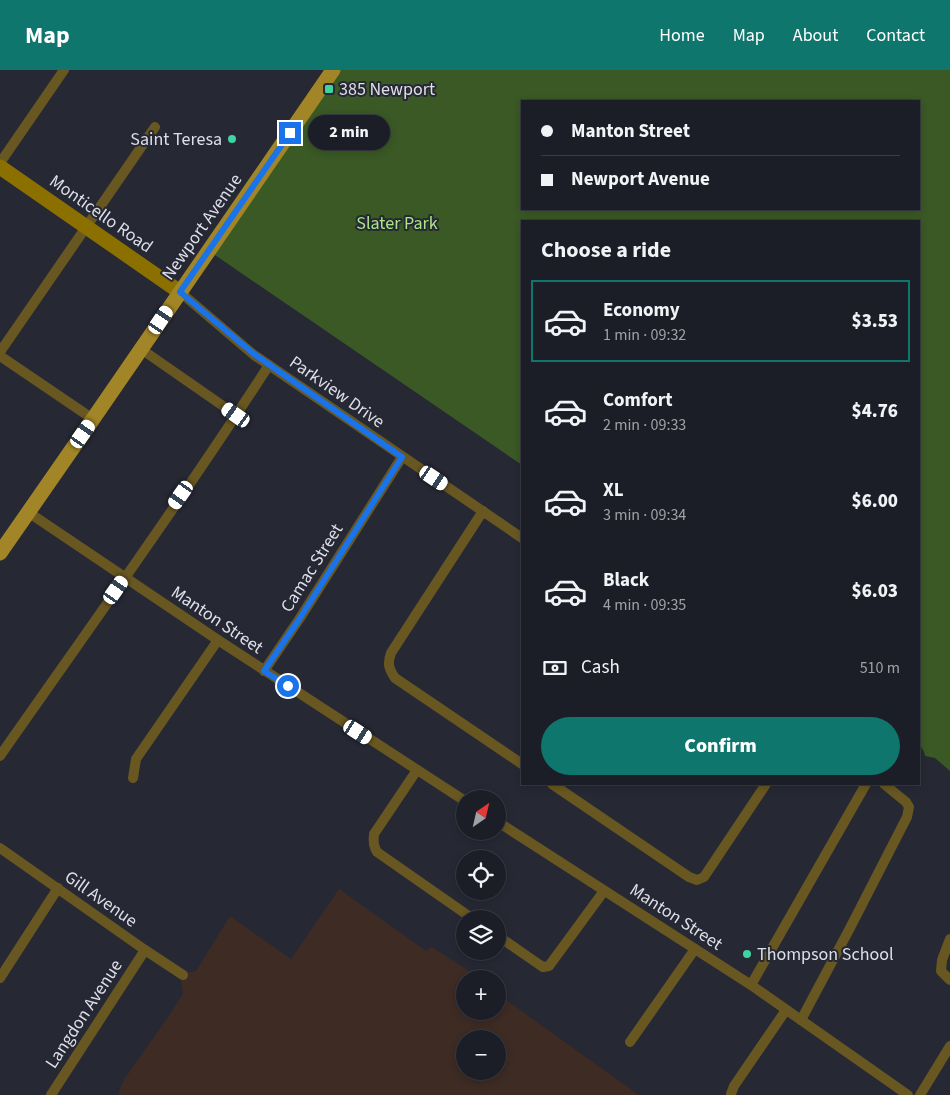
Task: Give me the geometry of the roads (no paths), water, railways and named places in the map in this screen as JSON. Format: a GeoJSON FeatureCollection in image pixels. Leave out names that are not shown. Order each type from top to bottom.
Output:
{"type":"FeatureCollection","features":[{"type":"Feature","properties":{"kind":"main road","name":"Newport Avenue"},"geometry":{"type":"LineString","coordinates":[[0,553],[333,70]]}},
{"type":"Feature","properties":{"kind":"street"},"geometry":{"type":"LineString","coordinates":[[0,163],[64,70]]}},
{"type":"Feature","properties":{"kind":"street"},"geometry":{"type":"LineString","coordinates":[[0,352],[155,127]]}},
{"type":"Feature","properties":{"kind":"street","name":"Monticello Road"},"geometry":{"type":"LineString","coordinates":[[0,167],[180,292]]}},
{"type":"Feature","properties":{"kind":"street","name":"Parkview Drive"},"geometry":{"type":"LineString","coordinates":[[180,292],[269,365],[521,537]]}},
{"type":"Feature","properties":{"kind":"street"},"geometry":{"type":"LineString","coordinates":[[141,349],[236,415]]}},
{"type":"Feature","properties":{"kind":"street"},"geometry":{"type":"LineString","coordinates":[[0,356],[93,419]]}},
{"type":"Feature","properties":{"kind":"street"},"geometry":{"type":"LineString","coordinates":[[0,756],[125,577],[269,365]]}},
{"type":"Feature","properties":{"kind":"street","name":"Camac Street"},"geometry":{"type":"LineString","coordinates":[[264,671],[300,618],[402,457]]}},
{"type":"Feature","properties":{"kind":"street"},"geometry":{"type":"LineString","coordinates":[[483,511],[391,653],[388,663],[390,671],[395,678],[521,763]]}},
{"type":"Feature","properties":{"kind":"street","name":"Manton Street"},"geometry":{"type":"LineString","coordinates":[[28,512],[264,671],[456,795]]}},
{"type":"Feature","properties":{"kind":"street"},"geometry":{"type":"LineString","coordinates":[[133,778],[136,759],[218,640]]}},
{"type":"Feature","properties":{"kind":"street"},"geometry":{"type":"LineString","coordinates":[[416,770],[374,834],[374,847],[377,852],[460,910]]}},
{"type":"Feature","properties":{"kind":"street"},"geometry":{"type":"LineString","coordinates":[[553,785],[689,877],[697,880],[704,877],[765,785]]}},
{"type":"Feature","properties":{"kind":"street"},"geometry":{"type":"LineString","coordinates":[[751,985],[865,785]]}},
{"type":"Feature","properties":{"kind":"street"},"geometry":{"type":"LineString","coordinates":[[801,1020],[907,817],[909,807],[906,802],[885,785]]}},
{"type":"Feature","properties":{"kind":"street","name":"Manton Street"},"geometry":{"type":"LineString","coordinates":[[506,827],[751,985],[908,1095]]}},
{"type":"Feature","properties":{"kind":"street","name":"Gill Avenue"},"geometry":{"type":"LineString","coordinates":[[0,848],[183,975]]}},
{"type":"Feature","properties":{"kind":"street"},"geometry":{"type":"LineString","coordinates":[[0,978],[58,888]]}},
{"type":"Feature","properties":{"kind":"street"},"geometry":{"type":"LineString","coordinates":[[506,942],[543,967],[549,966],[604,891]]}},
{"type":"Feature","properties":{"kind":"street"},"geometry":{"type":"LineString","coordinates":[[950,940],[942,960],[941,971],[950,980]]}},
{"type":"Feature","properties":{"kind":"street"},"geometry":{"type":"LineString","coordinates":[[630,1042],[695,948]]}},
{"type":"Feature","properties":{"kind":"street","name":"Langdon Avenue"},"geometry":{"type":"LineString","coordinates":[[51,1095],[145,950]]}},
{"type":"Feature","properties":{"kind":"street"},"geometry":{"type":"LineString","coordinates":[[732,1095],[734,1086],[786,1010]]}},
{"type":"Feature","properties":{"kind":"street"},"geometry":{"type":"LineString","coordinates":[[920,1095],[950,1046]]}},
{"type":"Feature","properties":{"kind":"place","name":"385 Newport"},"geometry":{"type":"Point","coordinates":[329,89]}},
{"type":"Feature","properties":{"kind":"place","name":"Saint Teresa"},"geometry":{"type":"Point","coordinates":[232,139]}},
{"type":"Feature","properties":{"kind":"place","name":"Thompson School"},"geometry":{"type":"Point","coordinates":[747,954]}},
{"type":"Feature","properties":{"kind":"park label","name":"Slater Park"},"geometry":{"type":"Point","coordinates":[397,223]}}]}
